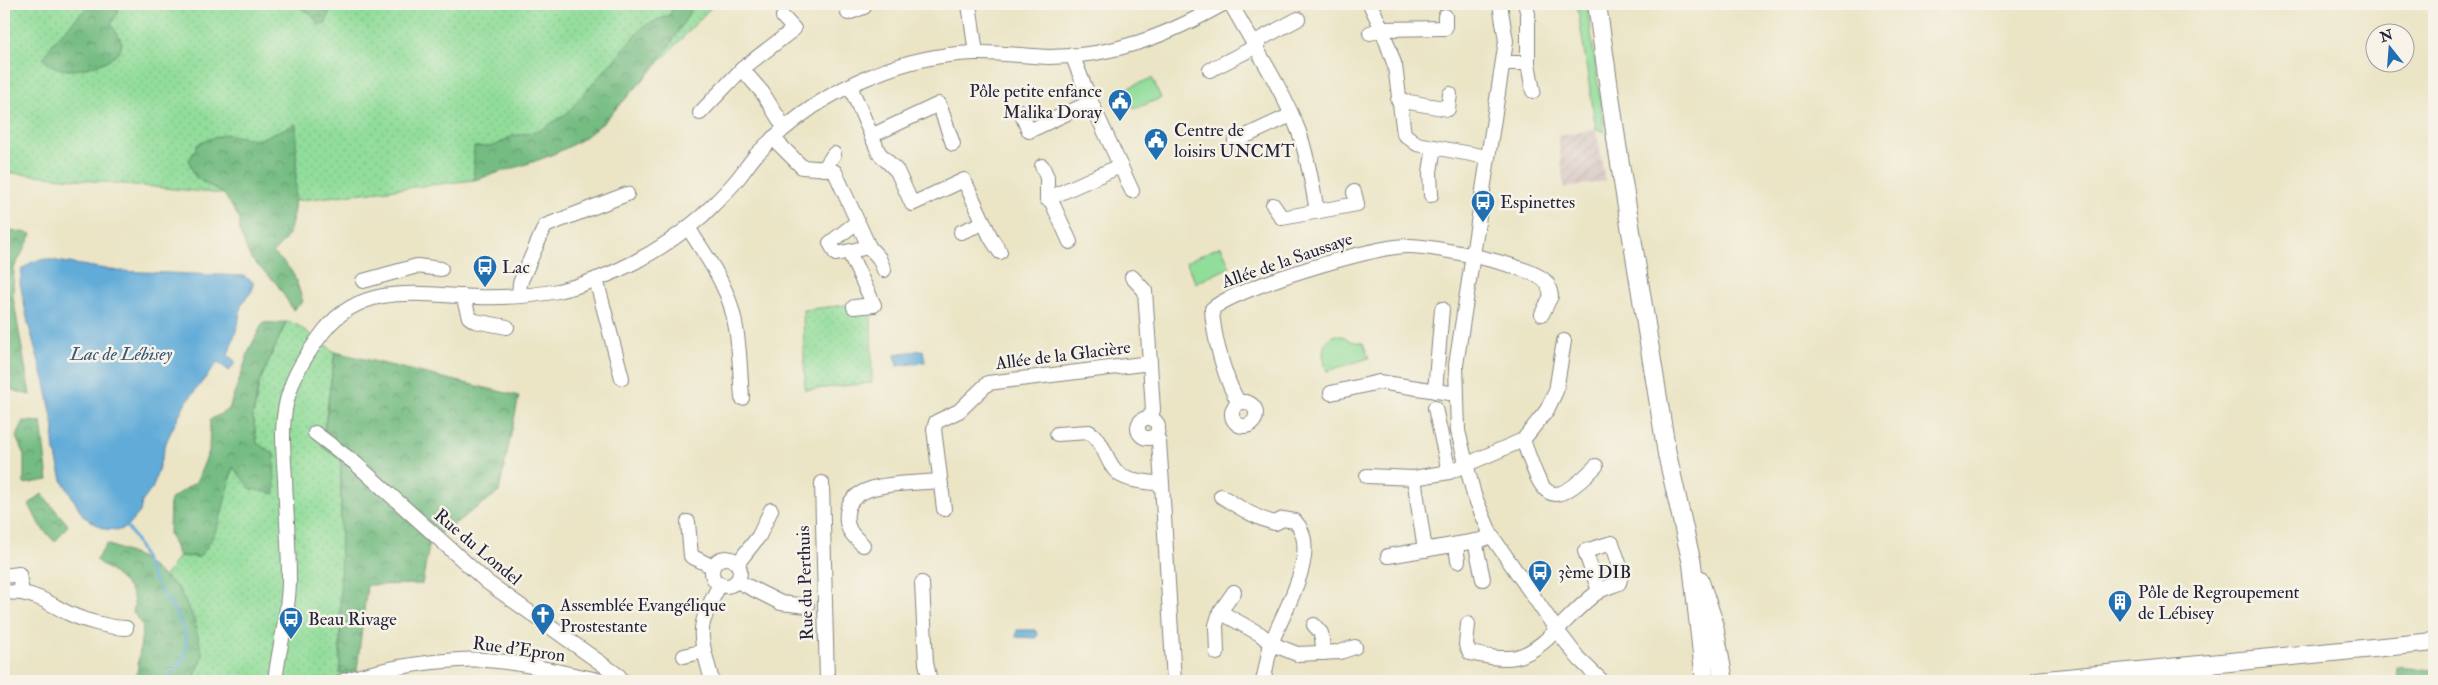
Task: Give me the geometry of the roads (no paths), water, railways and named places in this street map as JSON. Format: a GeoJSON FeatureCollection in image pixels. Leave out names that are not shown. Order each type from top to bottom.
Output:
{"type":"FeatureCollection","features":[{"type":"Feature","properties":{"kind":"main road"},"geometry":{"type":"LineString","coordinates":[[1597,4],[1667,454],[1692,564],[1705,681]]}},
{"type":"Feature","properties":{"kind":"main road"},"geometry":{"type":"LineString","coordinates":[[1692,564],[1713,620],[1724,681]]}},
{"type":"Feature","properties":{"kind":"main road"},"geometry":{"type":"LineString","coordinates":[[2036,681],[2434,642]]}},
{"type":"Feature","properties":{"kind":"street"},"geometry":{"type":"LineString","coordinates":[[848,13],[864,7],[863,4]]}},
{"type":"Feature","properties":{"kind":"street"},"geometry":{"type":"LineString","coordinates":[[969,4],[976,53]]}},
{"type":"Feature","properties":{"kind":"street"},"geometry":{"type":"LineString","coordinates":[[276,681],[288,600],[283,422],[291,386],[310,352],[334,320],[361,302],[406,292],[463,296],[519,296],[556,291],[596,279],[644,256],[688,228],[736,181],[753,158],[784,127],[816,104],[873,75],[905,65],[946,56],[976,53],[1050,57],[1111,50],[1147,41],[1180,28],[1222,4]]}},
{"type":"Feature","properties":{"kind":"street"},"geometry":{"type":"LineString","coordinates":[[1231,4],[1291,115],[1305,151],[1317,211]]}},
{"type":"Feature","properties":{"kind":"street"},"geometry":{"type":"LineString","coordinates":[[1370,4],[1376,31],[1395,66],[1404,134],[1417,144],[1487,157]]}},
{"type":"Feature","properties":{"kind":"street"},"geometry":{"type":"LineString","coordinates":[[1500,4],[1506,41],[1456,365],[1458,431],[1474,495],[1491,535],[1579,659],[1602,681]]}},
{"type":"Feature","properties":{"kind":"street"},"geometry":{"type":"LineString","coordinates":[[1525,4],[1529,36],[1528,63],[1533,91]]}},
{"type":"Feature","properties":{"kind":"street"},"geometry":{"type":"LineString","coordinates":[[1376,31],[1446,28],[1445,16]]}},
{"type":"Feature","properties":{"kind":"street"},"geometry":{"type":"LineString","coordinates":[[700,113],[742,69],[794,29],[783,17]]}},
{"type":"Feature","properties":{"kind":"street"},"geometry":{"type":"LineString","coordinates":[[1210,70],[1255,47],[1262,38],[1298,19]]}},
{"type":"Feature","properties":{"kind":"street"},"geometry":{"type":"LineString","coordinates":[[1072,55],[1091,102],[1132,191]]}},
{"type":"Feature","properties":{"kind":"street"},"geometry":{"type":"LineString","coordinates":[[1503,63],[1528,63]]}},
{"type":"Feature","properties":{"kind":"street"},"geometry":{"type":"LineString","coordinates":[[742,69],[762,92],[784,127]]}},
{"type":"Feature","properties":{"kind":"street"},"geometry":{"type":"LineString","coordinates":[[850,86],[879,152],[897,171],[912,204],[964,180],[983,222],[1000,252]]}},
{"type":"Feature","properties":{"kind":"street"},"geometry":{"type":"LineString","coordinates":[[1398,100],[1448,108],[1450,94]]}},
{"type":"Feature","properties":{"kind":"street"},"geometry":{"type":"LineString","coordinates":[[1020,111],[1028,132],[1091,102]]}},
{"type":"Feature","properties":{"kind":"street"},"geometry":{"type":"LineString","coordinates":[[871,136],[939,104],[953,144]]}},
{"type":"Feature","properties":{"kind":"street"},"geometry":{"type":"LineString","coordinates":[[1235,141],[1291,115]]}},
{"type":"Feature","properties":{"kind":"street"},"geometry":{"type":"LineString","coordinates":[[773,138],[800,172],[824,168],[835,172],[869,248],[879,258],[884,270]]}},
{"type":"Feature","properties":{"kind":"street"},"geometry":{"type":"LineString","coordinates":[[1431,195],[1430,172],[1434,147]]}},
{"type":"Feature","properties":{"kind":"street"},"geometry":{"type":"LineString","coordinates":[[824,168],[834,154]]}},
{"type":"Feature","properties":{"kind":"street"},"geometry":{"type":"LineString","coordinates":[[1042,166],[1047,177],[1047,199],[1050,198],[1070,242]]}},
{"type":"Feature","properties":{"kind":"street"},"geometry":{"type":"LineString","coordinates":[[1050,198],[1120,166]]}},
{"type":"Feature","properties":{"kind":"street"},"geometry":{"type":"LineString","coordinates":[[1273,205],[1282,218],[1357,204],[1354,192]]}},
{"type":"Feature","properties":{"kind":"street"},"geometry":{"type":"LineString","coordinates":[[519,296],[520,283],[546,226],[626,194]]}},
{"type":"Feature","properties":{"kind":"street"},"geometry":{"type":"LineString","coordinates":[[857,222],[830,243],[836,254],[869,248]]}},
{"type":"Feature","properties":{"kind":"street"},"geometry":{"type":"LineString","coordinates":[[961,232],[983,222]]}},
{"type":"Feature","properties":{"kind":"street"},"geometry":{"type":"LineString","coordinates":[[688,228],[722,283],[730,303],[736,332],[742,398]]}},
{"type":"Feature","properties":{"kind":"street","name":"Allée de la Saussaye"},"geometry":{"type":"LineString","coordinates":[[1239,403],[1233,393],[1226,373],[1212,309],[1220,302],[1346,257],[1408,245],[1473,256],[1536,275],[1546,282],[1551,296],[1542,314]]}},
{"type":"Feature","properties":{"kind":"street"},"geometry":{"type":"LineString","coordinates":[[849,252],[880,305],[854,307]]}},
{"type":"Feature","properties":{"kind":"street"},"geometry":{"type":"LineString","coordinates":[[363,281],[417,266],[441,269]]}},
{"type":"Feature","properties":{"kind":"street"},"geometry":{"type":"LineString","coordinates":[[400,270],[406,292]]}},
{"type":"Feature","properties":{"kind":"street","name":"Allée de la Glacière"},"geometry":{"type":"LineString","coordinates":[[1132,277],[1145,291],[1153,410],[1150,418],[1143,419],[1139,424],[1139,433],[1147,438],[1156,434],[1159,442],[1174,681]]}},
{"type":"Feature","properties":{"kind":"street"},"geometry":{"type":"LineString","coordinates":[[596,279],[622,378]]}},
{"type":"Feature","properties":{"kind":"street"},"geometry":{"type":"LineString","coordinates":[[463,296],[469,317],[475,321],[507,327]]}},
{"type":"Feature","properties":{"kind":"street"},"geometry":{"type":"LineString","coordinates":[[1435,390],[1442,309]]}},
{"type":"Feature","properties":{"kind":"street"},"geometry":{"type":"LineString","coordinates":[[1367,476],[1414,478],[1449,472],[1522,440],[1547,410],[1556,390],[1564,341]]}},
{"type":"Feature","properties":{"kind":"street","name":"Allée de la Glacière"},"geometry":{"type":"LineString","coordinates":[[944,509],[934,429],[936,422],[959,411],[988,383],[1150,362]]}},
{"type":"Feature","properties":{"kind":"street"},"geometry":{"type":"LineString","coordinates":[[1331,393],[1379,382],[1456,394]]}},
{"type":"Feature","properties":{"kind":"street"},"geometry":{"type":"LineString","coordinates":[[1436,408],[1449,472]]}},
{"type":"Feature","properties":{"kind":"street"},"geometry":{"type":"LineString","coordinates":[[1057,434],[1089,432],[1095,435],[1118,473],[1126,478],[1162,484]]}},
{"type":"Feature","properties":{"kind":"street","name":"Rue du Londel"},"geometry":{"type":"LineString","coordinates":[[315,433],[355,463],[487,582],[619,676],[621,681]]}},
{"type":"Feature","properties":{"kind":"street"},"geometry":{"type":"LineString","coordinates":[[1522,440],[1540,485],[1546,491],[1556,494],[1567,493],[1596,466]]}},
{"type":"Feature","properties":{"kind":"street"},"geometry":{"type":"LineString","coordinates":[[1414,478],[1425,550]]}},
{"type":"Feature","properties":{"kind":"street"},"geometry":{"type":"LineString","coordinates":[[863,545],[852,535],[846,520],[847,506],[852,497],[869,488],[940,481]]}},
{"type":"Feature","properties":{"kind":"street","name":"Rue du Perthuis"},"geometry":{"type":"LineString","coordinates":[[822,483],[827,681]]}},
{"type":"Feature","properties":{"kind":"street"},"geometry":{"type":"LineString","coordinates":[[1221,496],[1244,511],[1264,520],[1275,523],[1291,519],[1300,529],[1305,549],[1302,568],[1272,644],[1263,681]]}},
{"type":"Feature","properties":{"kind":"street"},"geometry":{"type":"LineString","coordinates":[[737,564],[759,536],[771,510]]}},
{"type":"Feature","properties":{"kind":"street"},"geometry":{"type":"LineString","coordinates":[[688,522],[691,556],[713,567]]}},
{"type":"Feature","properties":{"kind":"street"},"geometry":{"type":"LineString","coordinates":[[1388,556],[1456,545],[1491,535]]}},
{"type":"Feature","properties":{"kind":"street"},"geometry":{"type":"LineString","coordinates":[[1475,541],[1483,579]]}},
{"type":"Feature","properties":{"kind":"street"},"geometry":{"type":"LineString","coordinates":[[1456,545],[1458,561]]}},
{"type":"Feature","properties":{"kind":"street"},"geometry":{"type":"LineString","coordinates":[[726,558],[737,564],[740,572],[736,581],[729,585],[720,584],[714,579],[713,567],[718,561],[726,558]]}},
{"type":"Feature","properties":{"kind":"street"},"geometry":{"type":"LineString","coordinates":[[4,576],[18,574],[22,593]]}},
{"type":"Feature","properties":{"kind":"street"},"geometry":{"type":"LineString","coordinates":[[736,581],[781,603],[807,606]]}},
{"type":"Feature","properties":{"kind":"street"},"geometry":{"type":"LineString","coordinates":[[922,583],[926,663],[930,681]]}},
{"type":"Feature","properties":{"kind":"street"},"geometry":{"type":"LineString","coordinates":[[712,681],[700,636],[704,614],[720,584]]}},
{"type":"Feature","properties":{"kind":"street"},"geometry":{"type":"LineString","coordinates":[[1468,624],[1466,645],[1470,653],[1493,658],[1516,657],[1550,637],[1556,628],[1599,591]]}},
{"type":"Feature","properties":{"kind":"street"},"geometry":{"type":"LineString","coordinates":[[4,592],[39,596],[70,615],[118,628],[126,628]]}},
{"type":"Feature","properties":{"kind":"street"},"geometry":{"type":"LineString","coordinates":[[1217,653],[1216,625],[1220,612],[1234,592]]}},
{"type":"Feature","properties":{"kind":"street"},"geometry":{"type":"LineString","coordinates":[[1220,612],[1260,634],[1272,644],[1297,654],[1324,653],[1355,647]]}},
{"type":"Feature","properties":{"kind":"street"},"geometry":{"type":"LineString","coordinates":[[1314,625],[1321,633],[1324,653]]}},
{"type":"Feature","properties":{"kind":"street"},"geometry":{"type":"LineString","coordinates":[[684,656],[704,651]]}},
{"type":"Feature","properties":{"kind":"street","name":"Rue d'Epron"},"geometry":{"type":"LineString","coordinates":[[343,681],[400,668],[460,660],[530,667],[602,681]]}},
{"type":"Feature","properties":{"kind":"water","name":"Lac de Lébisey"},"geometry":{"type":"Polygon","coordinates":[[[45,259],[118,271],[244,276],[253,282],[252,291],[241,305],[238,325],[228,355],[236,362],[229,371],[218,362],[184,405],[167,440],[153,487],[142,502],[140,512],[127,527],[120,530],[104,529],[84,517],[62,480],[53,443],[54,427],[45,383],[28,323],[20,283],[22,269],[32,262],[45,259]]]}},
{"type":"Feature","properties":{"kind":"water"},"geometry":{"type":"Polygon","coordinates":[[[923,350],[925,362],[897,366],[895,354],[923,350]]]}},
{"type":"Feature","properties":{"kind":"water"},"geometry":{"type":"Polygon","coordinates":[[[1017,630],[1035,630],[1038,634],[1036,638],[1016,637],[1017,630]]]}},
{"type":"Feature","properties":{"kind":"waterway"},"geometry":{"type":"LineString","coordinates":[[127,527],[136,540],[156,583]]}},
{"type":"Feature","properties":{"kind":"waterway"},"geometry":{"type":"LineString","coordinates":[[159,588],[182,624],[186,645],[185,654],[180,664],[164,681]]}},
{"type":"Feature","properties":{"kind":"place","name":"Pôle petite enfance Malika Doray"},"geometry":{"type":"Point","coordinates":[1120,122]}},
{"type":"Feature","properties":{"kind":"place","name":"Centre de loisirs UNCMT"},"geometry":{"type":"Point","coordinates":[1156,161]}},
{"type":"Feature","properties":{"kind":"place","name":"Espinettes"},"geometry":{"type":"Point","coordinates":[1483,223]}},
{"type":"Feature","properties":{"kind":"place","name":"Lac"},"geometry":{"type":"Point","coordinates":[485,288]}},
{"type":"Feature","properties":{"kind":"place","name":"3ème DIB"},"geometry":{"type":"Point","coordinates":[1540,593]}},
{"type":"Feature","properties":{"kind":"place","name":"Pôle de Regroupement de Lébisey"},"geometry":{"type":"Point","coordinates":[2120,623]}},
{"type":"Feature","properties":{"kind":"place","name":"Assemblée Evangélique Prostestante"},"geometry":{"type":"Point","coordinates":[543,636]}},
{"type":"Feature","properties":{"kind":"place","name":"Beau Rivage"},"geometry":{"type":"Point","coordinates":[291,640]}}]}
